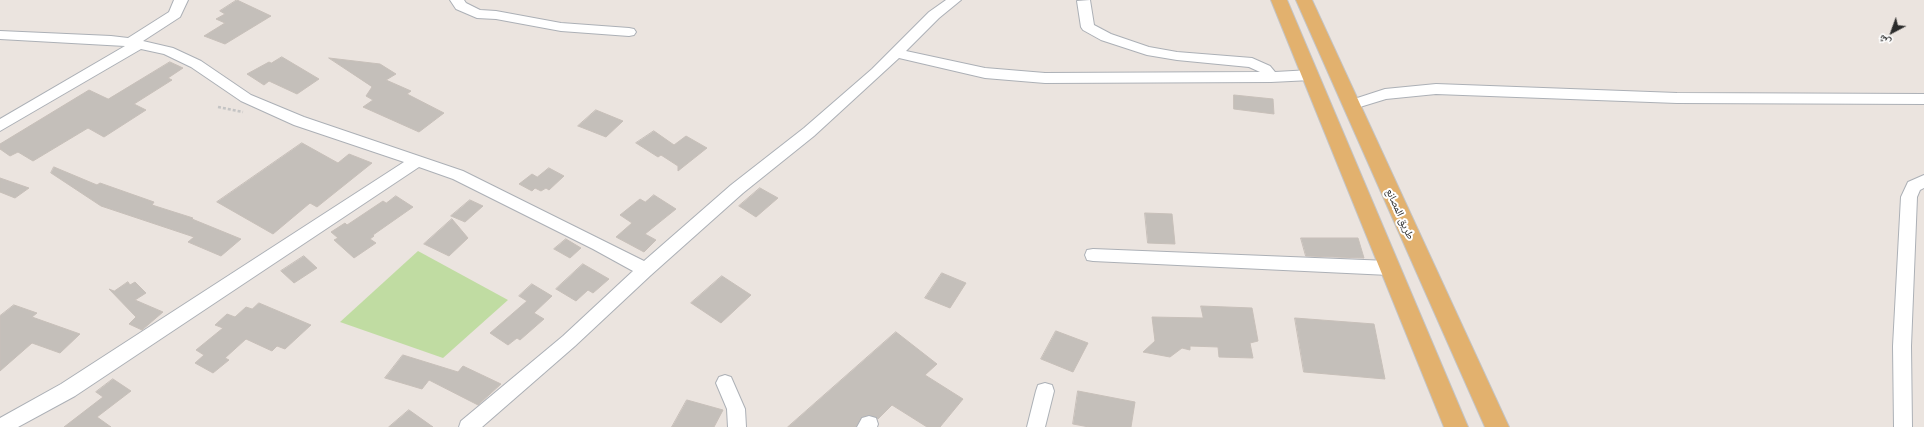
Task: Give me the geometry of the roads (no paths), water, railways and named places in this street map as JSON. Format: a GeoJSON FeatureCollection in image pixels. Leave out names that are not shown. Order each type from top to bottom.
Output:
{"type":"FeatureCollection","features":[{"type":"Feature","properties":{"kind":"main road"},"geometry":{"type":"LineString","coordinates":[[1278,0],[1311,75],[1389,268],[1456,427]]}},
{"type":"Feature","properties":{"kind":"main road","name":"طريق المصانع"},"geometry":{"type":"LineString","coordinates":[[1304,0],[1497,427]]}},
{"type":"Feature","properties":{"kind":"street"},"geometry":{"type":"LineString","coordinates":[[0,126],[134,43],[175,14],[181,0]]}},
{"type":"Feature","properties":{"kind":"street"},"geometry":{"type":"LineString","coordinates":[[457,0],[460,6],[477,14],[510,17],[561,27],[628,32]]}},
{"type":"Feature","properties":{"kind":"street"},"geometry":{"type":"LineString","coordinates":[[468,427],[569,341],[645,270],[737,189],[809,132],[934,15],[954,0]]}},
{"type":"Feature","properties":{"kind":"street"},"geometry":{"type":"LineString","coordinates":[[1084,1],[1088,27],[1094,31],[1147,51],[1177,56],[1252,63],[1265,69],[1271,77]]}},
{"type":"Feature","properties":{"kind":"street"},"geometry":{"type":"LineString","coordinates":[[0,35],[134,43],[168,51],[196,64],[246,98],[299,121],[458,175],[606,247],[645,270]]}},
{"type":"Feature","properties":{"kind":"street"},"geometry":{"type":"LineString","coordinates":[[895,53],[985,73],[1045,78],[1271,77],[1311,75]]}},
{"type":"Feature","properties":{"kind":"street"},"geometry":{"type":"LineString","coordinates":[[1350,104],[1385,94],[1436,89],[1677,98],[1924,99]]}},
{"type":"Feature","properties":{"kind":"street"},"geometry":{"type":"LineString","coordinates":[[1,427],[68,390],[416,162]]}},
{"type":"Feature","properties":{"kind":"street"},"geometry":{"type":"LineString","coordinates":[[1903,427],[1902,346],[1909,197],[1914,186],[1924,182]]}},
{"type":"Feature","properties":{"kind":"street"},"geometry":{"type":"LineString","coordinates":[[1093,255],[1389,268]]}},
{"type":"Feature","properties":{"kind":"street"},"geometry":{"type":"LineString","coordinates":[[725,384],[736,408],[737,427]]}},
{"type":"Feature","properties":{"kind":"street"},"geometry":{"type":"LineString","coordinates":[[1036,427],[1045,391]]}}]}
